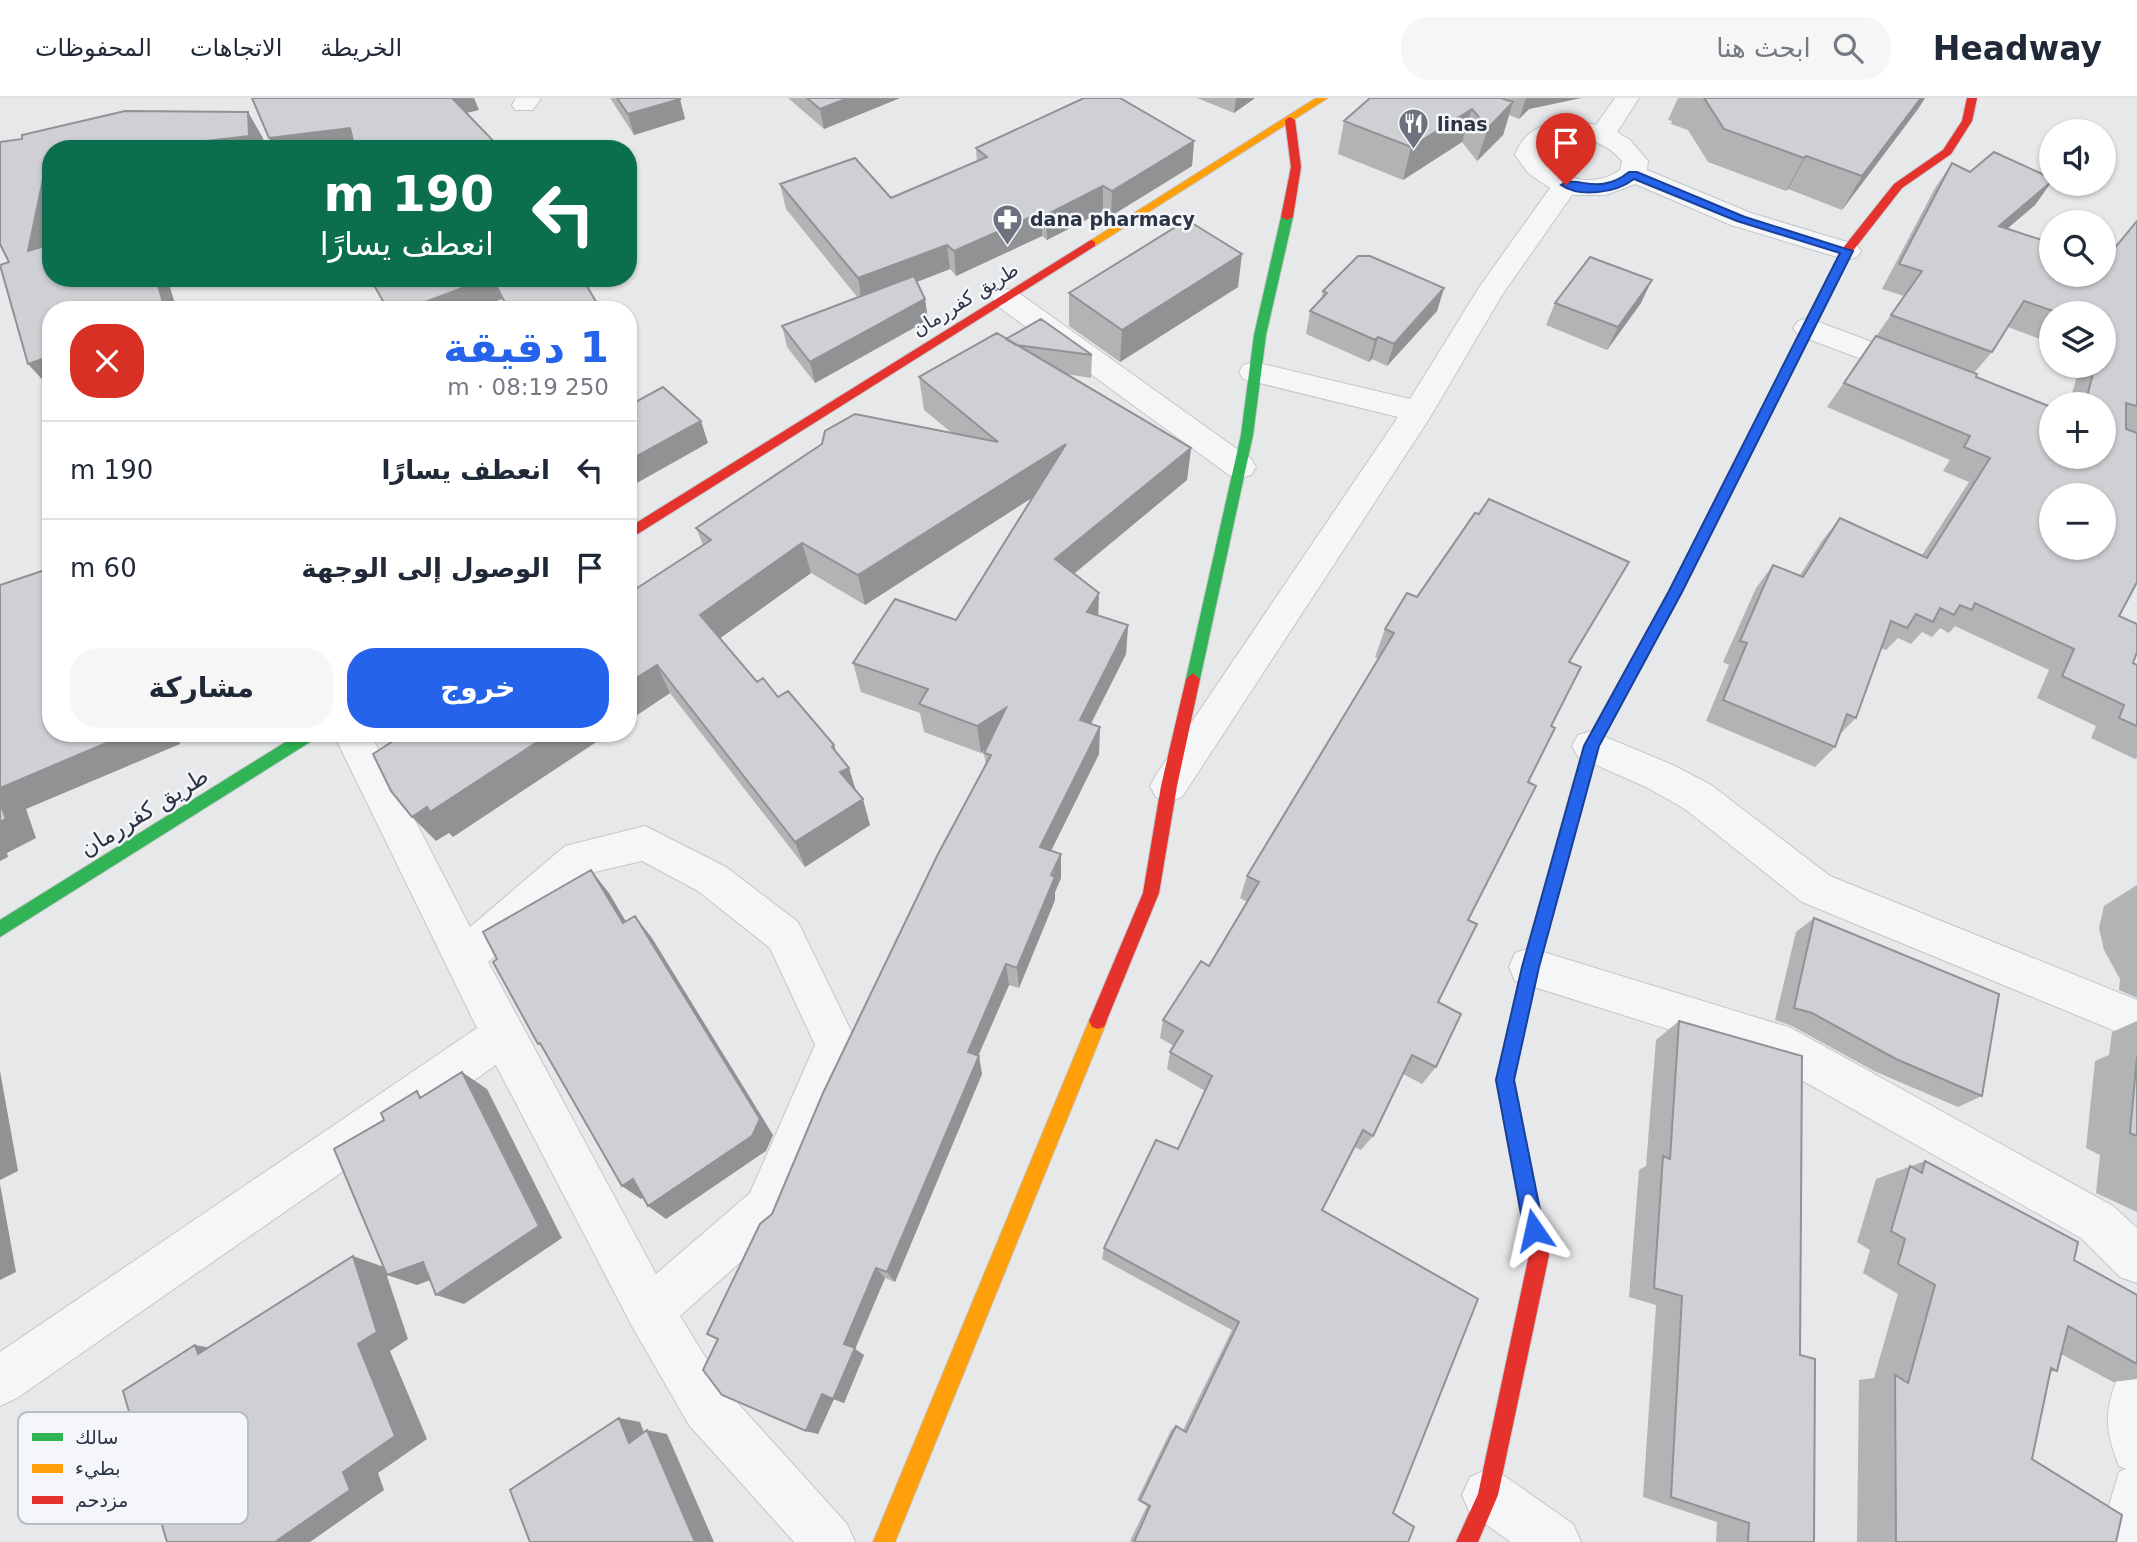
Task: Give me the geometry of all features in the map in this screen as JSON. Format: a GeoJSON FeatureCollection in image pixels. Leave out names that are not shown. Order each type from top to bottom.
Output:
{"type":"FeatureCollection","features":[{"type":"Feature","properties":{"kind":"street","name":"طريق كفررمان"},"geometry":{"type":"LineString","coordinates":[[637,529],[1323,98]]}},
{"type":"Feature","properties":{"kind":"street"},"geometry":{"type":"LineString","coordinates":[[1602,135],[1627,98]]}},
{"type":"Feature","properties":{"kind":"street"},"geometry":{"type":"LineString","coordinates":[[1467,1542],[1488,1495],[1539,1255],[1505,1080],[1530,967],[1591,746],[1675,592],[1847,251],[1898,186],[1947,152],[1966,121],[1972,98]]}},
{"type":"Feature","properties":{"kind":"street"},"geometry":{"type":"LineString","coordinates":[[884,1542],[1152,892],[1169,786],[1247,435],[1254,372],[1296,167],[1290,120]]}},
{"type":"Feature","properties":{"kind":"street"},"geometry":{"type":"LineString","coordinates":[[1564,128],[1602,135],[1626,148],[1635,161],[1633,174],[1620,184],[1600,189],[1552,181],[1528,155],[1531,143],[1526,133],[1564,128]]}},
{"type":"Feature","properties":{"kind":"street"},"geometry":{"type":"LineString","coordinates":[[1633,174],[1741,219],[1847,251]]}},
{"type":"Feature","properties":{"kind":"street"},"geometry":{"type":"LineString","coordinates":[[1169,786],[1418,411],[1490,292],[1566,185]]}},
{"type":"Feature","properties":{"kind":"street"},"geometry":{"type":"LineString","coordinates":[[1006,298],[1240,467]]}},
{"type":"Feature","properties":{"kind":"street"},"geometry":{"type":"LineString","coordinates":[[1808,328],[1935,377]]}},
{"type":"Feature","properties":{"kind":"street"},"geometry":{"type":"LineString","coordinates":[[1254,372],[1418,411]]}},
{"type":"Feature","properties":{"kind":"street","name":"طريق كفررمان"},"geometry":{"type":"LineString","coordinates":[[0,929],[299,742]]}},
{"type":"Feature","properties":{"kind":"street"},"geometry":{"type":"LineString","coordinates":[[356,742],[503,1035],[650,1311],[707,1407],[829,1542]]}},
{"type":"Feature","properties":{"kind":"street"},"geometry":{"type":"LineString","coordinates":[[1591,746],[1694,795],[1734,823],[1787,871],[1816,889],[2137,1020]]}},
{"type":"Feature","properties":{"kind":"street"},"geometry":{"type":"LineString","coordinates":[[465,956],[579,858],[645,843],[712,879],[784,935],[837,1045],[766,1209],[650,1311]]}},
{"type":"Feature","properties":{"kind":"street"},"geometry":{"type":"LineString","coordinates":[[1530,967],[1776,1043],[2097,1222],[2137,1261]]}},
{"type":"Feature","properties":{"kind":"street"},"geometry":{"type":"LineString","coordinates":[[0,1381],[503,1035]]}},
{"type":"Feature","properties":{"kind":"street"},"geometry":{"type":"LineString","coordinates":[[2137,1389],[2130,1425],[2137,1448]]}},
{"type":"Feature","properties":{"kind":"street"},"geometry":{"type":"LineString","coordinates":[[2124,1542],[2137,1490]]}},
{"type":"Feature","properties":{"kind":"street"},"geometry":{"type":"LineString","coordinates":[[1488,1495],[1555,1542]]}},
{"type":"Feature","properties":{"kind":"building"},"geometry":{"type":"Polygon","coordinates":[[[252,98],[452,98],[492,140],[353,140],[350,128],[269,138],[252,98]]]}},
{"type":"Feature","properties":{"kind":"building"},"geometry":{"type":"Polygon","coordinates":[[[617,98],[679,98],[680,99],[628,114],[617,98]]]}},
{"type":"Feature","properties":{"kind":"building"},"geometry":{"type":"Polygon","coordinates":[[[807,98],[848,98],[820,109],[807,98]]]}},
{"type":"Feature","properties":{"kind":"building"},"geometry":{"type":"Polygon","coordinates":[[[1084,98],[1120,98],[1194,141],[1112,191],[1103,186],[1046,215],[1042,212],[954,251],[947,245],[858,278],[780,184],[855,158],[891,198],[987,157],[976,148],[1084,98]]]}},
{"type":"Feature","properties":{"kind":"building"},"geometry":{"type":"Polygon","coordinates":[[[1370,98],[1501,98],[1513,102],[1488,128],[1472,109],[1411,147],[1344,121],[1370,98]]]}},
{"type":"Feature","properties":{"kind":"building"},"geometry":{"type":"Polygon","coordinates":[[[1704,98],[1921,98],[1862,176],[1724,129],[1704,98]]]}},
{"type":"Feature","properties":{"kind":"building"},"geometry":{"type":"Polygon","coordinates":[[[125,111],[248,112],[249,136],[215,140],[42,140],[42,184],[28,251],[42,247],[42,287],[159,287],[162,301],[42,301],[42,359],[28,364],[0,265],[9,262],[0,244],[0,142],[22,139],[22,135],[125,111]]]}},
{"type":"Feature","properties":{"kind":"building"},"geometry":{"type":"Polygon","coordinates":[[[1994,152],[2039,173],[2039,192],[1999,226],[2039,239],[2039,287],[2116,287],[2116,246],[2137,221],[2137,406],[2126,403],[2126,429],[2137,433],[2137,582],[2119,616],[2137,624],[2137,652],[2133,663],[2137,665],[2137,726],[2119,718],[2124,705],[2062,676],[2074,649],[1975,603],[1972,610],[1960,605],[1954,615],[1940,608],[1933,622],[1916,614],[1907,628],[1891,621],[1856,718],[1847,714],[1835,747],[1723,700],[1747,643],[1740,641],[1773,565],[1803,577],[1840,518],[1927,558],[1990,458],[1964,447],[1970,436],[1844,383],[1876,336],[1977,374],[1976,377],[2039,402],[2039,469],[2116,469],[2116,392],[2088,392],[2092,378],[2116,378],[2116,301],[2039,301],[2039,306],[2024,301],[1992,352],[1891,315],[1922,271],[1899,264],[1952,163],[1970,172],[1994,152]]]}},
{"type":"Feature","properties":{"kind":"building"},"geometry":{"type":"Polygon","coordinates":[[[1187,220],[1242,254],[1122,330],[1069,293],[1187,220]]]}},
{"type":"Feature","properties":{"kind":"building"},"geometry":{"type":"Polygon","coordinates":[[[1358,256],[1370,256],[1444,288],[1394,344],[1378,337],[1375,340],[1310,311],[1327,293],[1323,291],[1358,256]]]}},
{"type":"Feature","properties":{"kind":"building"},"geometry":{"type":"Polygon","coordinates":[[[1590,257],[1652,280],[1618,327],[1555,303],[1590,257]]]}},
{"type":"Feature","properties":{"kind":"building"},"geometry":{"type":"Polygon","coordinates":[[[914,276],[925,299],[810,362],[782,326],[914,276]]]}},
{"type":"Feature","properties":{"kind":"building"},"geometry":{"type":"Polygon","coordinates":[[[375,287],[465,287],[428,301],[383,301],[375,287]]]}},
{"type":"Feature","properties":{"kind":"building"},"geometry":{"type":"Polygon","coordinates":[[[497,287],[587,287],[596,301],[504,301],[497,287]]]}},
{"type":"Feature","properties":{"kind":"building"},"geometry":{"type":"Polygon","coordinates":[[[1041,319],[1092,355],[1016,345],[1006,339],[1041,319]]]}},
{"type":"Feature","properties":{"kind":"building"},"geometry":{"type":"Polygon","coordinates":[[[997,333],[1191,448],[1055,559],[1099,593],[1087,612],[1128,625],[1080,720],[1100,727],[1040,847],[1061,854],[1051,875],[1055,877],[1017,968],[1006,964],[968,1052],[979,1056],[887,1272],[876,1268],[844,1344],[855,1348],[833,1399],[822,1394],[806,1431],[722,1395],[703,1370],[718,1339],[707,1334],[760,1224],[772,1214],[823,1093],[937,856],[991,755],[984,753],[1006,708],[977,726],[919,704],[928,689],[853,663],[895,599],[956,620],[1066,444],[858,575],[802,543],[700,615],[757,682],[763,678],[778,697],[788,691],[834,745],[832,747],[849,768],[840,772],[863,799],[795,842],[657,665],[637,677],[637,588],[711,540],[696,528],[822,444],[825,431],[855,414],[998,442],[919,377],[997,333]]]}},
{"type":"Feature","properties":{"kind":"building"},"geometry":{"type":"Polygon","coordinates":[[[663,387],[701,421],[637,456],[637,401],[663,387]]]}},
{"type":"Feature","properties":{"kind":"building"},"geometry":{"type":"Polygon","coordinates":[[[1489,499],[1629,562],[1569,662],[1581,667],[1551,726],[1555,728],[1528,782],[1536,786],[1468,920],[1477,924],[1438,1002],[1461,1014],[1436,1067],[1412,1055],[1373,1136],[1363,1130],[1322,1210],[1478,1299],[1393,1513],[1414,1527],[1408,1542],[1134,1542],[1150,1506],[1140,1500],[1176,1426],[1186,1432],[1239,1322],[1104,1248],[1156,1140],[1178,1149],[1212,1076],[1170,1052],[1183,1031],[1163,1020],[1201,961],[1209,966],[1259,882],[1247,876],[1394,633],[1385,629],[1407,593],[1417,597],[1475,513],[1479,514],[1489,499]]]}},
{"type":"Feature","properties":{"kind":"building"},"geometry":{"type":"Polygon","coordinates":[[[42,571],[42,742],[109,742],[0,788],[0,585],[42,571]]]}},
{"type":"Feature","properties":{"kind":"building"},"geometry":{"type":"Polygon","coordinates":[[[391,742],[537,742],[430,812],[427,807],[412,817],[391,791],[373,754],[391,742]]]}},
{"type":"Feature","properties":{"kind":"building"},"geometry":{"type":"Polygon","coordinates":[[[0,803],[6,819],[0,822],[0,803]]]}},
{"type":"Feature","properties":{"kind":"building"},"geometry":{"type":"Polygon","coordinates":[[[591,870],[623,923],[635,916],[760,1119],[752,1136],[648,1206],[633,1179],[622,1186],[493,962],[497,959],[483,932],[591,870]]]}},
{"type":"Feature","properties":{"kind":"building"},"geometry":{"type":"Polygon","coordinates":[[[1814,918],[1999,994],[1982,1096],[1896,1059],[1812,1013],[1794,1008],[1814,918]]]}},
{"type":"Feature","properties":{"kind":"building"},"geometry":{"type":"Polygon","coordinates":[[[1679,1021],[1802,1056],[1800,1355],[1815,1359],[1814,1542],[1748,1542],[1749,1523],[1671,1497],[1682,1296],[1654,1288],[1663,1156],[1670,1159],[1679,1021]]]}},
{"type":"Feature","properties":{"kind":"building"},"geometry":{"type":"Polygon","coordinates":[[[2137,1056],[2137,1136],[2130,1133],[2137,1056]]]}},
{"type":"Feature","properties":{"kind":"building"},"geometry":{"type":"Polygon","coordinates":[[[462,1072],[539,1226],[436,1295],[423,1262],[387,1275],[334,1149],[384,1120],[381,1113],[417,1091],[420,1098],[462,1072]]]}},
{"type":"Feature","properties":{"kind":"building"},"geometry":{"type":"Polygon","coordinates":[[[1925,1161],[2078,1242],[2074,1260],[2137,1295],[2137,1364],[2068,1326],[2057,1371],[2051,1368],[2032,1459],[2122,1515],[2116,1542],[1896,1542],[1895,1375],[1908,1383],[1935,1285],[1898,1264],[1905,1239],[1891,1231],[1910,1166],[1922,1173],[1925,1161]]]}},
{"type":"Feature","properties":{"kind":"building"},"geometry":{"type":"Polygon","coordinates":[[[353,1256],[377,1332],[358,1344],[395,1436],[343,1472],[350,1490],[275,1542],[167,1542],[162,1524],[248,1524],[248,1412],[129,1412],[123,1391],[195,1345],[198,1354],[353,1256]]]}},
{"type":"Feature","properties":{"kind":"building"},"geometry":{"type":"Polygon","coordinates":[[[619,1418],[629,1443],[647,1430],[695,1542],[530,1542],[510,1490],[619,1418]]]}},
{"type":"Feature","properties":{"kind":"traffic: fast"},"geometry":{"type":"LineString","coordinates":[[1193,679],[1247,435],[1260,335],[1287,217]]}},
{"type":"Feature","properties":{"kind":"traffic: fast"},"geometry":{"type":"LineString","coordinates":[[1581,783],[1591,746],[1675,592],[1812,321]]}},
{"type":"Feature","properties":{"kind":"traffic: fast"},"geometry":{"type":"LineString","coordinates":[[0,929],[299,742]]}},
{"type":"Feature","properties":{"kind":"traffic: slow"},"geometry":{"type":"LineString","coordinates":[[1091,244],[1323,98]]}},
{"type":"Feature","properties":{"kind":"traffic: slow"},"geometry":{"type":"LineString","coordinates":[[1521,1160],[1505,1080],[1530,967],[1581,783]]}},
{"type":"Feature","properties":{"kind":"traffic: slow"},"geometry":{"type":"LineString","coordinates":[[884,1542],[1098,1021]]}},
{"type":"Feature","properties":{"kind":"traffic: jam"},"geometry":{"type":"LineString","coordinates":[[1812,321],[1847,251],[1898,186],[1947,152],[1967,121],[1972,98]]}},
{"type":"Feature","properties":{"kind":"traffic: jam"},"geometry":{"type":"LineString","coordinates":[[1287,217],[1296,167],[1290,120]]}},
{"type":"Feature","properties":{"kind":"traffic: jam"},"geometry":{"type":"LineString","coordinates":[[637,529],[1091,244]]}},
{"type":"Feature","properties":{"kind":"traffic: jam"},"geometry":{"type":"LineString","coordinates":[[1098,1021],[1151,893],[1169,786],[1193,679]]}},
{"type":"Feature","properties":{"kind":"traffic: jam"},"geometry":{"type":"LineString","coordinates":[[1467,1542],[1488,1495],[1539,1255],[1521,1160]]}},
{"type":"Feature","properties":{"kind":"place","name":"linas"},"geometry":{"type":"Point","coordinates":[1414,151]}},
{"type":"Feature","properties":{"kind":"place","name":"dana pharmacy"},"geometry":{"type":"Point","coordinates":[1007,246]}},
{"type":"Feature","properties":{"kind":"route"},"geometry":{"type":"LineString","coordinates":[[1534,1230],[1505,1080],[1530,967],[1557,879],[1591,746],[1675,592],[1847,251],[1741,219],[1633,174],[1620,184],[1600,189],[1566,185]]}}]}
